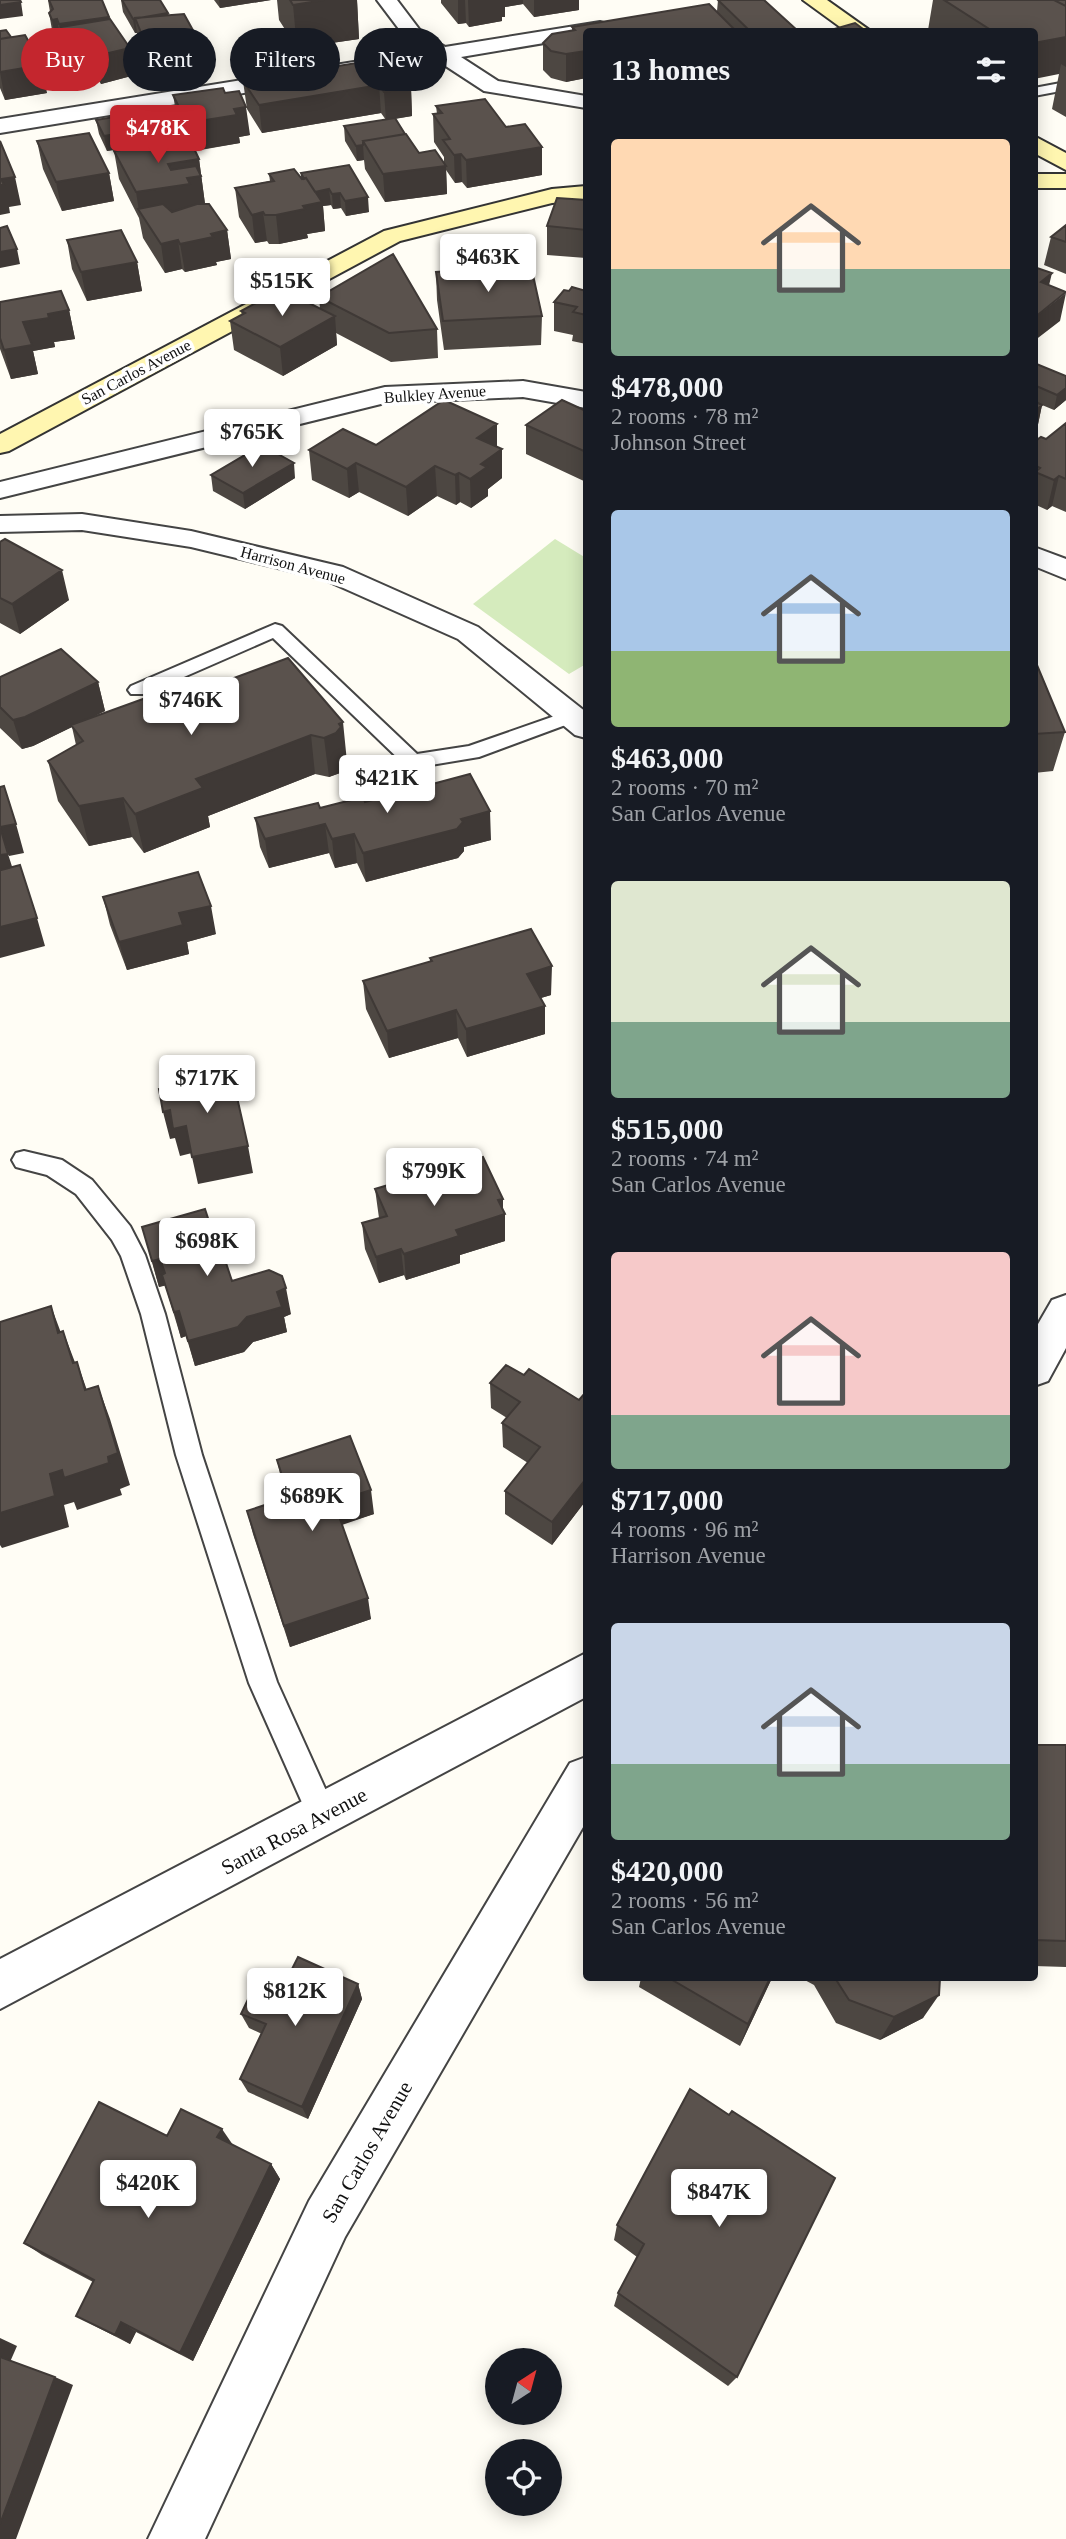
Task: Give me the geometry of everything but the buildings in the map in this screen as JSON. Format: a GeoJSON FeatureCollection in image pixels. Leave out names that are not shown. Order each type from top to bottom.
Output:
{"type":"FeatureCollection","features":[{"type":"Feature","properties":{"kind":"street"},"geometry":{"type":"LineString","coordinates":[[387,0],[408,28]]}},
{"type":"Feature","properties":{"kind":"street"},"geometry":{"type":"LineString","coordinates":[[813,0],[856,28]]}},
{"type":"Feature","properties":{"kind":"street"},"geometry":{"type":"LineString","coordinates":[[597,28],[627,23]]}},
{"type":"Feature","properties":{"kind":"street"},"geometry":{"type":"LineString","coordinates":[[447,53],[583,30]]}},
{"type":"Feature","properties":{"kind":"street"},"geometry":{"type":"LineString","coordinates":[[447,59],[492,86],[583,101]]}},
{"type":"Feature","properties":{"kind":"street"},"geometry":{"type":"LineString","coordinates":[[0,126],[354,68]]}},
{"type":"Feature","properties":{"kind":"street"},"geometry":{"type":"LineString","coordinates":[[1038,146],[1066,163]]}},
{"type":"Feature","properties":{"kind":"street"},"geometry":{"type":"LineString","coordinates":[[1038,181],[1066,181]]}},
{"type":"Feature","properties":{"kind":"street","name":"San Carlos Avenue"},"geometry":{"type":"LineString","coordinates":[[0,444],[392,236],[552,196],[583,193]]}},
{"type":"Feature","properties":{"kind":"street","name":"Bulkley Avenue"},"geometry":{"type":"LineString","coordinates":[[0,490],[385,395],[523,389],[583,399]]}},
{"type":"Feature","properties":{"kind":"street","name":"Harrison Avenue"},"geometry":{"type":"LineString","coordinates":[[0,524],[82,522],[191,539],[333,573],[468,633],[579,722]]}},
{"type":"Feature","properties":{"kind":"street"},"geometry":{"type":"LineString","coordinates":[[1038,557],[1066,570]]}},
{"type":"Feature","properties":{"kind":"street"},"geometry":{"type":"LineString","coordinates":[[1038,1362],[1066,1311]]}},
{"type":"Feature","properties":{"kind":"street","name":"Santa Rosa Avenue"},"geometry":{"type":"LineString","coordinates":[[0,1986],[583,1676]]}},
{"type":"Feature","properties":{"kind":"street","name":"San Carlos Avenue"},"geometry":{"type":"LineString","coordinates":[[176,2539],[327,2219],[583,1784]]}},
{"type":"Feature","properties":{"kind":"lane"},"geometry":{"type":"LineString","coordinates":[[1038,91],[1066,86]]}},
{"type":"Feature","properties":{"kind":"lane"},"geometry":{"type":"LineString","coordinates":[[138,690],[275,629],[413,761],[472,752],[579,722]]}},
{"type":"Feature","properties":{"kind":"lane"},"geometry":{"type":"LineString","coordinates":[[24,1160],[54,1167],[84,1187],[115,1224],[133,1255],[153,1314],[189,1455],[263,1683],[322,1815]]}},
{"type":"Feature","properties":{"kind":"green space"},"geometry":{"type":"Polygon","coordinates":[[[555,539],[583,556],[583,666],[569,674],[473,604],[555,539]]]}}]}
